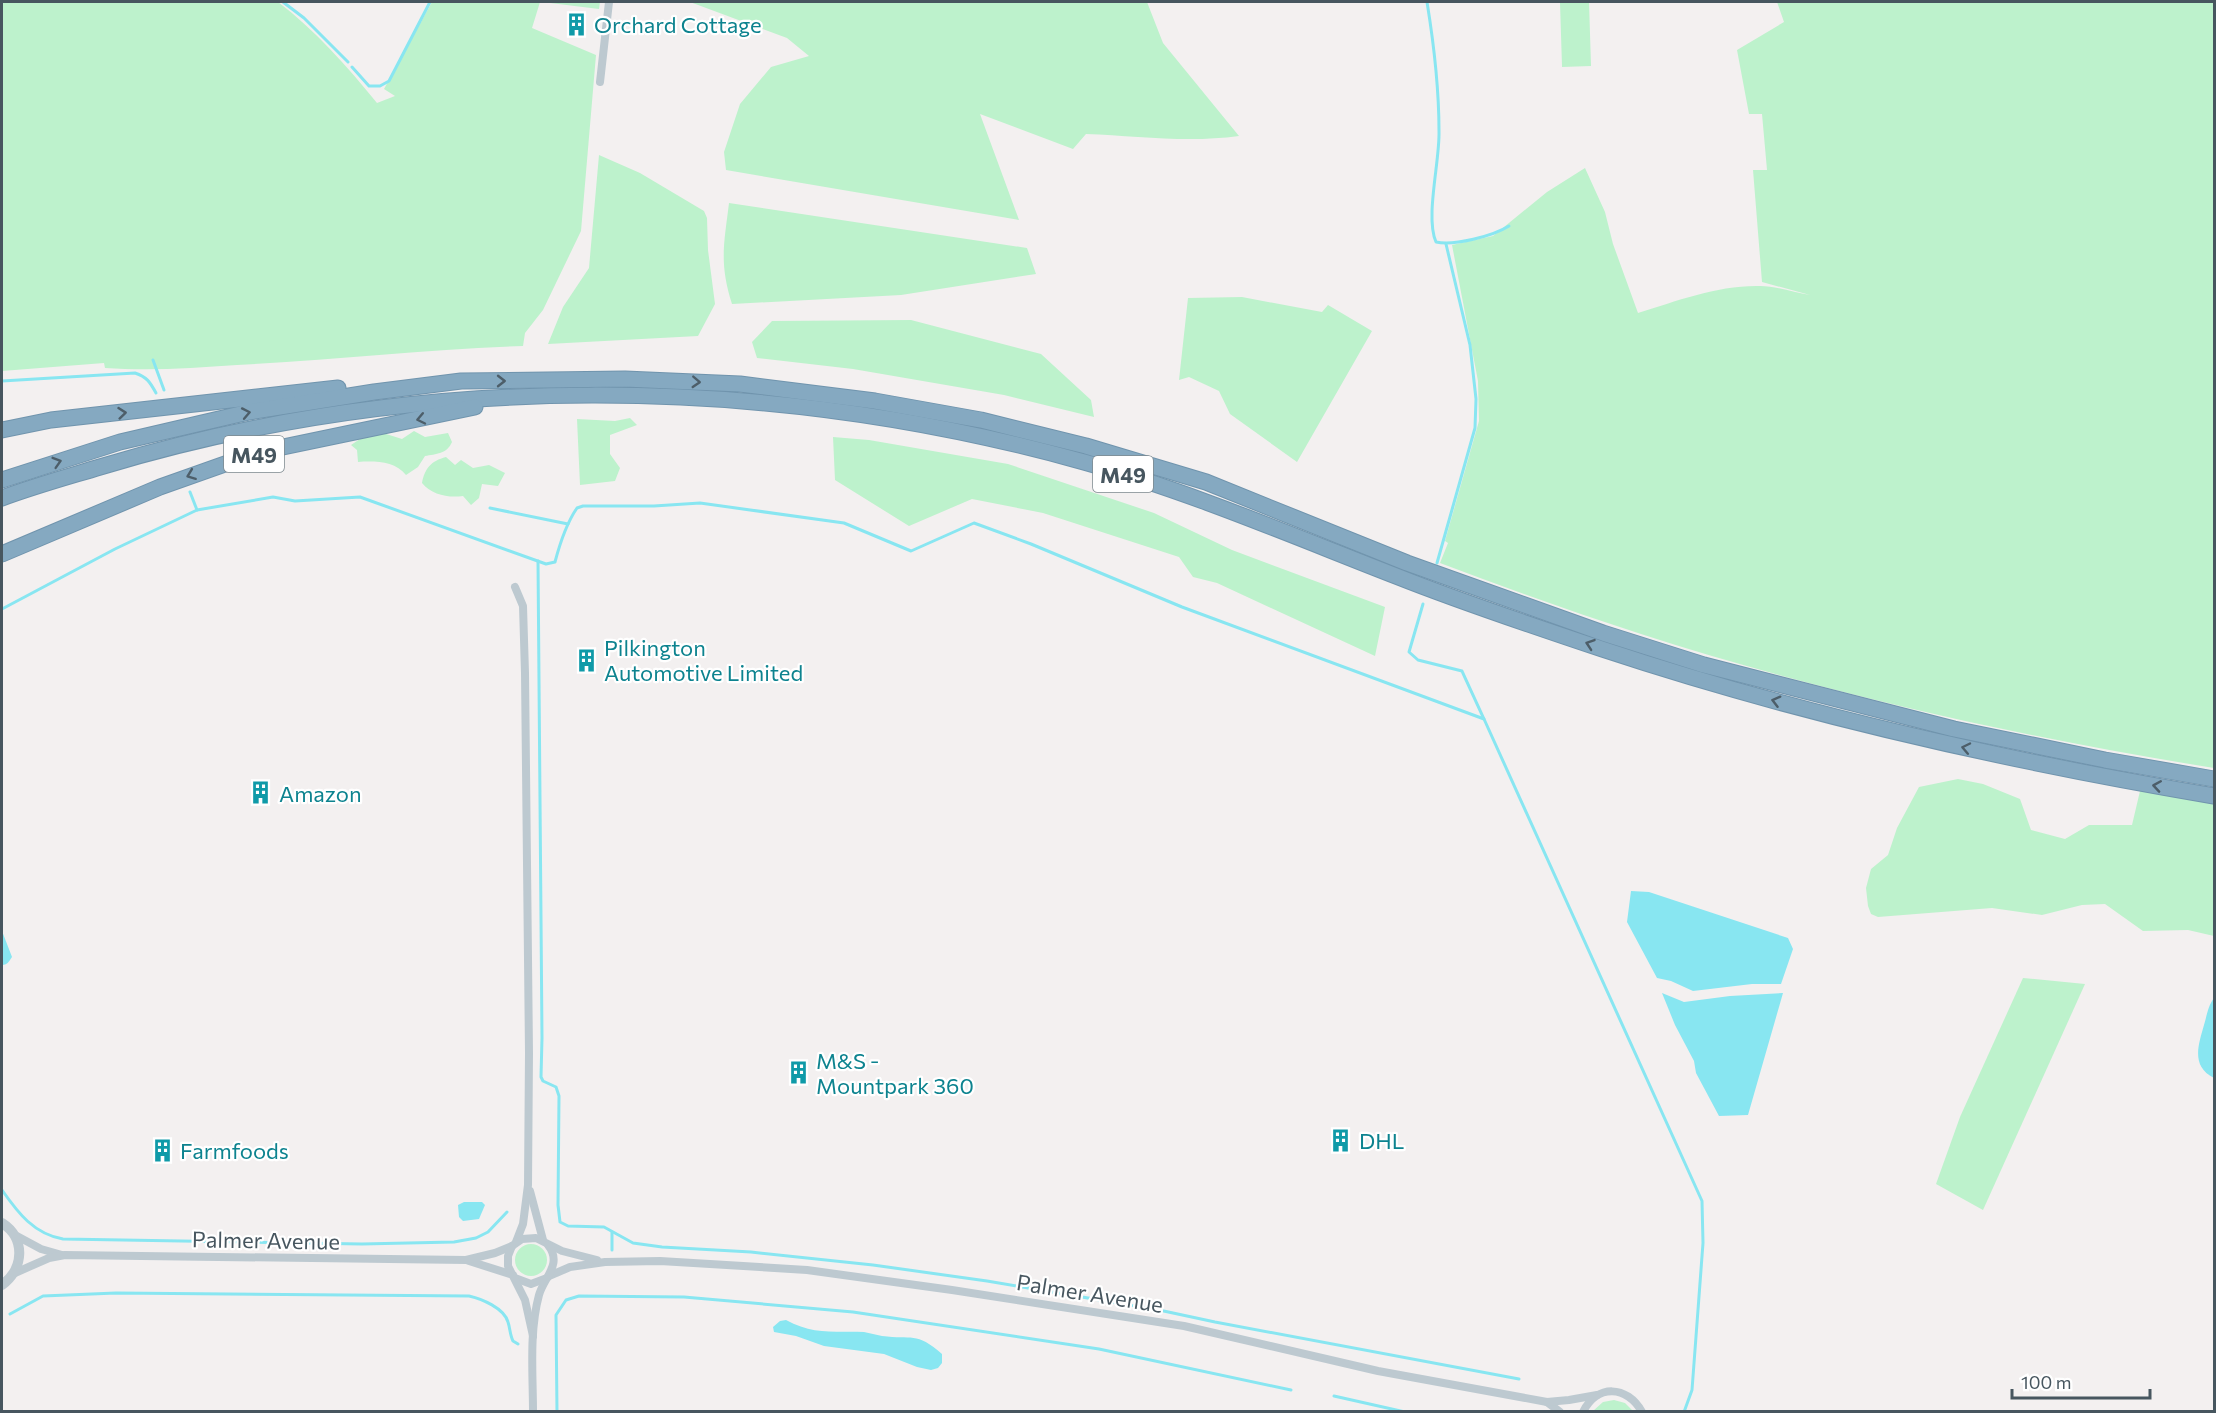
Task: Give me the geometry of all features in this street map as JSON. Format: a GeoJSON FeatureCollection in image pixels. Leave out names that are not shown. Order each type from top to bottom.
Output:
{"type":"FeatureCollection","features":[{"type":"Feature","properties":{"kind":"highway","name":"M49"},"geometry":{"type":"LineString","coordinates":[[2,430],[51,420],[410,380],[625,378],[740,384],[875,400],[981,420],[1086,446],[1206,482],[1407,563],[1603,633],[1704,665],[1954,729],[2104,760],[2214,778]]}},
{"type":"Feature","properties":{"kind":"highway","name":"M49"},"geometry":{"type":"LineString","coordinates":[[2,480],[120,442],[249,412],[461,381]]}},
{"type":"Feature","properties":{"kind":"highway","name":"M49"},"geometry":{"type":"LineString","coordinates":[[2,498],[147,453],[253,428],[432,402],[628,395],[742,400],[877,416],[976,436],[1084,462],[1205,500],[1403,579],[1600,648],[1700,680],[1950,745],[2103,777],[2214,796]]}},
{"type":"Feature","properties":{"kind":"highway","name":"M49"},"geometry":{"type":"LineString","coordinates":[[2,554],[160,487],[259,452],[519,398]]}},
{"type":"Feature","properties":{"kind":"street"},"geometry":{"type":"LineString","coordinates":[[600,82],[609,2]]}},
{"type":"Feature","properties":{"kind":"street"},"geometry":{"type":"LineString","coordinates":[[515,586],[523,606],[525,673],[528,1185],[523,1224],[507,1261],[525,1300],[533,1336]]}},
{"type":"Feature","properties":{"kind":"street"},"geometry":{"type":"LineString","coordinates":[[528,1185],[546,1243],[553,1253],[554,1262],[539,1295],[533,1336],[533,1412]]}},
{"type":"Feature","properties":{"kind":"street"},"geometry":{"type":"LineString","coordinates":[[2,1223],[15,1234],[20,1254],[15,1273],[2,1285]]}},
{"type":"Feature","properties":{"kind":"street","name":"Palmer Avenue"},"geometry":{"type":"LineString","coordinates":[[15,1234],[41,1249],[65,1256]]}},
{"type":"Feature","properties":{"kind":"street"},"geometry":{"type":"LineString","coordinates":[[466,1260],[495,1253],[529,1237],[574,1255],[605,1262]]}},
{"type":"Feature","properties":{"kind":"street","name":"Palmer Avenue"},"geometry":{"type":"LineString","coordinates":[[15,1273],[49,1258],[65,1256],[466,1260]]}},
{"type":"Feature","properties":{"kind":"street"},"geometry":{"type":"LineString","coordinates":[[466,1260],[531,1284],[570,1267],[605,1262]]}},
{"type":"Feature","properties":{"kind":"street","name":"Palmer Avenue"},"geometry":{"type":"LineString","coordinates":[[605,1262],[660,1261],[807,1270],[1184,1326],[1368,1369],[1547,1402],[1560,1412]]}},
{"type":"Feature","properties":{"kind":"street"},"geometry":{"type":"LineString","coordinates":[[1547,1402],[1606,1392],[1623,1393],[1637,1403],[1642,1412]]}},
{"type":"Feature","properties":{"kind":"street"},"geometry":{"type":"LineString","coordinates":[[1583,1412],[1588,1403],[1598,1395]]}},
{"type":"Feature","properties":{"kind":"green space"},"geometry":{"type":"Polygon","coordinates":[[[2,2],[278,2],[330,49],[377,103],[395,96],[384,89],[432,2],[540,2],[532,28],[596,55],[581,231],[543,310],[525,333],[523,346],[188,368],[105,368],[104,363],[2,371],[2,2]]]}},
{"type":"Feature","properties":{"kind":"green space"},"geometry":{"type":"Polygon","coordinates":[[[542,2],[600,2],[599,9],[542,2]]]}},
{"type":"Feature","properties":{"kind":"green space"},"geometry":{"type":"Polygon","coordinates":[[[690,2],[1147,2],[1163,43],[1239,136],[1182,139],[1086,134],[1073,149],[980,114],[1019,220],[726,170],[724,152],[740,104],[771,67],[809,56],[787,38],[690,2]]]}},
{"type":"Feature","properties":{"kind":"green space"},"geometry":{"type":"Polygon","coordinates":[[[1560,2],[1589,2],[1591,66],[1562,67],[1560,2]]]}},
{"type":"Feature","properties":{"kind":"green space"},"geometry":{"type":"Polygon","coordinates":[[[1777,2],[2214,2],[2214,768],[1997,728],[1782,676],[1616,626],[1440,563],[1448,543],[1445,541],[1479,421],[1478,381],[1452,245],[1493,236],[1547,192],[1585,168],[1605,212],[1613,244],[1638,313],[1698,295],[1744,286],[1773,287],[1810,295],[1762,282],[1753,170],[1767,170],[1762,114],[1749,114],[1737,50],[1784,22],[1777,2]]]}},
{"type":"Feature","properties":{"kind":"green space"},"geometry":{"type":"Polygon","coordinates":[[[599,155],[640,173],[704,211],[707,218],[708,250],[715,304],[698,336],[548,344],[563,307],[589,268],[599,155]]]}},
{"type":"Feature","properties":{"kind":"green space"},"geometry":{"type":"Polygon","coordinates":[[[729,203],[1027,248],[1036,274],[901,295],[732,304],[724,265],[724,242],[729,203]]]}},
{"type":"Feature","properties":{"kind":"green space"},"geometry":{"type":"Polygon","coordinates":[[[1242,297],[1322,312],[1328,305],[1372,331],[1297,462],[1230,414],[1219,391],[1189,377],[1179,380],[1188,298],[1242,297]]]}},
{"type":"Feature","properties":{"kind":"green space"},"geometry":{"type":"Polygon","coordinates":[[[911,320],[1041,354],[1091,400],[1094,417],[1004,395],[853,369],[757,358],[752,342],[772,321],[911,320]]]}},
{"type":"Feature","properties":{"kind":"green space"},"geometry":{"type":"Polygon","coordinates":[[[630,418],[637,425],[610,435],[610,454],[620,468],[615,481],[580,485],[577,419],[615,421],[630,418]]]}},
{"type":"Feature","properties":{"kind":"green space"},"geometry":{"type":"Polygon","coordinates":[[[414,431],[425,437],[448,433],[452,442],[444,451],[425,456],[418,467],[406,475],[390,464],[358,462],[357,450],[351,445],[360,439],[383,433],[402,439],[414,431]]]}},
{"type":"Feature","properties":{"kind":"green space"},"geometry":{"type":"Polygon","coordinates":[[[833,437],[869,440],[1008,464],[1154,513],[1232,550],[1385,607],[1375,656],[1217,583],[1193,577],[1179,557],[1043,513],[972,499],[909,526],[835,480],[833,437]]]}},
{"type":"Feature","properties":{"kind":"green space"},"geometry":{"type":"Polygon","coordinates":[[[446,457],[455,465],[461,460],[473,468],[489,465],[505,473],[498,486],[482,484],[479,498],[471,505],[463,496],[441,495],[422,483],[430,466],[446,457]]]}},
{"type":"Feature","properties":{"kind":"green space"},"geometry":{"type":"Polygon","coordinates":[[[1958,779],[1983,784],[2020,799],[2031,830],[2065,839],[2089,825],[2132,825],[2140,791],[2214,804],[2214,936],[2188,930],[2143,931],[2105,904],[2082,905],[2042,915],[1992,908],[1878,917],[1871,914],[1866,888],[1871,869],[1888,855],[1897,828],[1919,787],[1958,779]]]}},
{"type":"Feature","properties":{"kind":"green space"},"geometry":{"type":"Polygon","coordinates":[[[2023,978],[2085,984],[1983,1210],[1936,1184],[1960,1117],[2023,978]]]}},
{"type":"Feature","properties":{"kind":"green space"},"geometry":{"type":"Polygon","coordinates":[[[531,1244],[542,1249],[547,1260],[542,1271],[531,1276],[520,1271],[515,1260],[520,1249],[531,1244]]]}},
{"type":"Feature","properties":{"kind":"green space"},"geometry":{"type":"Polygon","coordinates":[[[1614,1400],[1625,1403],[1633,1411],[1593,1411],[1603,1402],[1614,1400]]]}},
{"type":"Feature","properties":{"kind":"water"},"geometry":{"type":"Polygon","coordinates":[[[1631,891],[1649,892],[1788,938],[1793,949],[1781,984],[1752,984],[1693,991],[1671,981],[1657,978],[1627,922],[1631,891]]]}},
{"type":"Feature","properties":{"kind":"water"},"geometry":{"type":"Polygon","coordinates":[[[2,931],[12,957],[7,964],[2,965],[2,931]]]}},
{"type":"Feature","properties":{"kind":"water"},"geometry":{"type":"Polygon","coordinates":[[[1662,993],[1684,1002],[1730,996],[1783,993],[1748,1115],[1719,1116],[1696,1073],[1694,1061],[1675,1025],[1662,993]]]}},
{"type":"Feature","properties":{"kind":"water"},"geometry":{"type":"Polygon","coordinates":[[[2214,998],[2214,1078],[2202,1068],[2198,1048],[2210,1004],[2214,998]]]}},
{"type":"Feature","properties":{"kind":"water"},"geometry":{"type":"Polygon","coordinates":[[[464,1202],[482,1202],[485,1205],[479,1219],[463,1221],[459,1217],[458,1205],[464,1202]]]}},
{"type":"Feature","properties":{"kind":"water"},"geometry":{"type":"Polygon","coordinates":[[[786,1320],[815,1330],[864,1332],[920,1339],[942,1354],[942,1363],[938,1368],[931,1370],[884,1354],[824,1346],[796,1336],[774,1332],[773,1327],[780,1321],[786,1320]]]}},
{"type":"Feature","properties":{"kind":"waterway"},"geometry":{"type":"LineString","coordinates":[[283,2],[304,18],[348,62]]}},
{"type":"Feature","properties":{"kind":"waterway"},"geometry":{"type":"LineString","coordinates":[[352,67],[369,86],[380,86],[389,81],[430,2]]}},
{"type":"Feature","properties":{"kind":"waterway"},"geometry":{"type":"LineString","coordinates":[[1427,2],[1436,66],[1439,115],[1439,143],[1432,204],[1433,231],[1436,242],[1453,243],[1473,239],[1509,226]]}},
{"type":"Feature","properties":{"kind":"waterway"},"geometry":{"type":"LineString","coordinates":[[1437,563],[1475,428],[1476,399],[1470,345],[1446,244]]}},
{"type":"Feature","properties":{"kind":"waterway"},"geometry":{"type":"LineString","coordinates":[[153,360],[164,390]]}},
{"type":"Feature","properties":{"kind":"waterway"},"geometry":{"type":"LineString","coordinates":[[2,381],[135,373],[148,380],[156,393]]}},
{"type":"Feature","properties":{"kind":"waterway"},"geometry":{"type":"LineString","coordinates":[[190,492],[197,510]]}},
{"type":"Feature","properties":{"kind":"waterway"},"geometry":{"type":"LineString","coordinates":[[2,609],[115,549],[197,510],[273,497],[295,501],[360,497],[546,564],[555,562],[570,521],[577,508],[583,506],[654,506],[700,503],[844,523],[911,551],[974,523],[1031,544],[1182,607],[1484,719],[1702,1201],[1703,1243],[1692,1390],[1684,1412]]}},
{"type":"Feature","properties":{"kind":"waterway"},"geometry":{"type":"LineString","coordinates":[[490,508],[568,524]]}},
{"type":"Feature","properties":{"kind":"waterway"},"geometry":{"type":"LineString","coordinates":[[538,561],[541,1077],[543,1081],[556,1087],[559,1096],[558,1205],[560,1222],[568,1226],[604,1227],[633,1243],[751,1252],[873,1265],[987,1281],[1159,1310],[1519,1379]]}},
{"type":"Feature","properties":{"kind":"waterway"},"geometry":{"type":"LineString","coordinates":[[1423,604],[1409,652],[1418,660],[1462,671],[1484,719]]}},
{"type":"Feature","properties":{"kind":"waterway"},"geometry":{"type":"LineString","coordinates":[[2,1190],[14,1207],[35,1227],[63,1239],[362,1244],[454,1242],[476,1238],[488,1232],[507,1212]]}},
{"type":"Feature","properties":{"kind":"waterway"},"geometry":{"type":"LineString","coordinates":[[612,1232],[612,1250]]}},
{"type":"Feature","properties":{"kind":"waterway"},"geometry":{"type":"LineString","coordinates":[[10,1314],[43,1296],[116,1293],[469,1296],[486,1302],[502,1312],[508,1322],[513,1341],[518,1344]]}},
{"type":"Feature","properties":{"kind":"waterway"},"geometry":{"type":"LineString","coordinates":[[557,1412],[556,1315],[566,1300],[579,1296],[684,1297],[853,1312],[1099,1349],[1291,1390]]}},
{"type":"Feature","properties":{"kind":"waterway"},"geometry":{"type":"LineString","coordinates":[[1334,1396],[1405,1412]]}},
{"type":"Feature","properties":{"kind":"place","name":"Orchard Cottage"},"geometry":{"type":"Point","coordinates":[576,24]}},
{"type":"Feature","properties":{"kind":"place","name":"Pilkington Automotive Limited"},"geometry":{"type":"Point","coordinates":[586,660]}},
{"type":"Feature","properties":{"kind":"place","name":"Amazon"},"geometry":{"type":"Point","coordinates":[261,793]}},
{"type":"Feature","properties":{"kind":"place","name":"M&S - Mountpark 360"},"geometry":{"type":"Point","coordinates":[798,1073]}},
{"type":"Feature","properties":{"kind":"place","name":"DHL"},"geometry":{"type":"Point","coordinates":[1341,1140]}},
{"type":"Feature","properties":{"kind":"place","name":"Farmfoods"},"geometry":{"type":"Point","coordinates":[162,1150]}}]}
